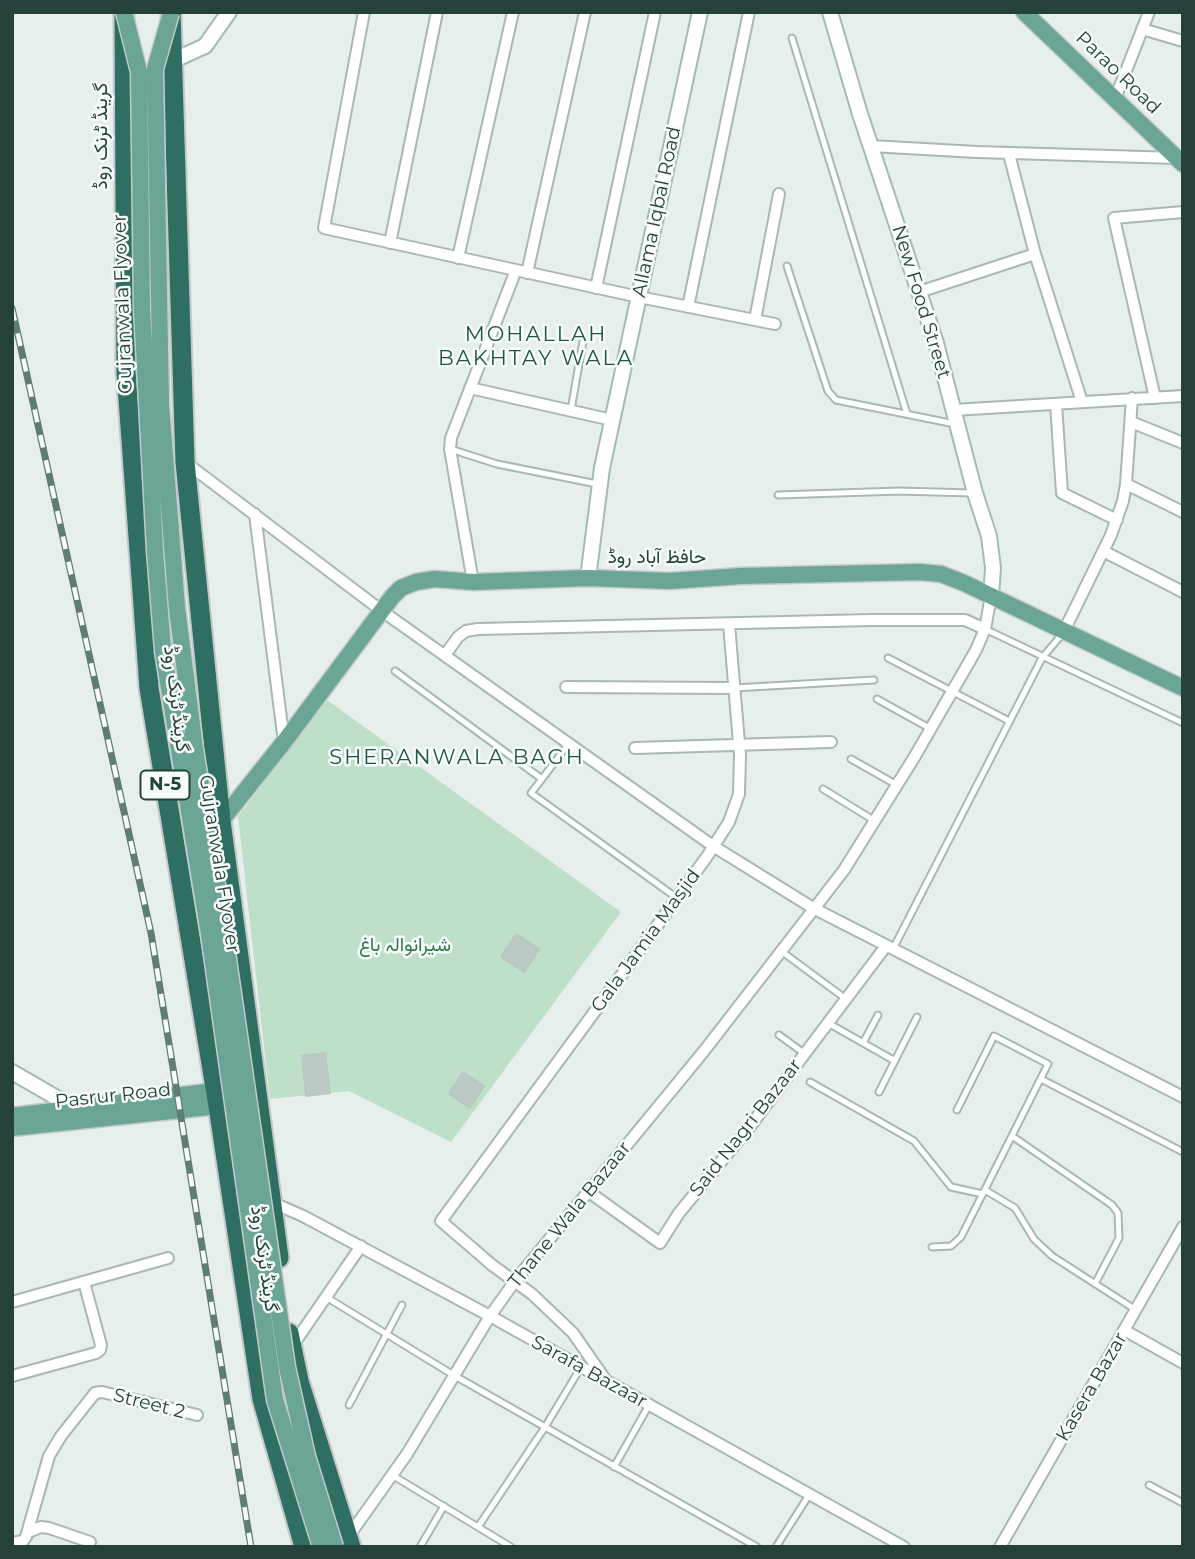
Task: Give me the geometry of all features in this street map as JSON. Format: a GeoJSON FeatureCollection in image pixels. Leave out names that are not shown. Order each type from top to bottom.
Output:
{"type":"FeatureCollection","features":[{"type":"Feature","properties":{"kind":"highway","name":"گرینڈ ٹرنک روڈ"},"geometry":{"type":"LineString","coordinates":[[124,12],[126,371],[149,688],[262,1399],[305,1547]]}},
{"type":"Feature","properties":{"kind":"highway","name":"گرینڈ ٹرنک روڈ"},"geometry":{"type":"LineString","coordinates":[[171,13],[185,462],[221,821],[291,1347],[345,1544]]}},
{"type":"Feature","properties":{"kind":"main road","name":"Gujranwala Flyover"},"geometry":{"type":"LineString","coordinates":[[124,12],[139,72],[142,310],[163,651],[213,961],[275,1400],[321,1547]]}},
{"type":"Feature","properties":{"kind":"main road","name":"Parao Road"},"geometry":{"type":"LineString","coordinates":[[1024,12],[1180,161]]}},
{"type":"Feature","properties":{"kind":"main road","name":"Gujranwala Flyover"},"geometry":{"type":"LineString","coordinates":[[171,13],[155,69],[161,406],[177,608],[195,749],[287,1367],[307,1456],[345,1544]]}},
{"type":"Feature","properties":{"kind":"main road","name":"حافظ آباد روڈ"},"geometry":{"type":"LineString","coordinates":[[221,821],[401,588],[435,579],[473,582],[588,578],[670,581],[741,576],[920,572],[941,574],[1183,688]]}},
{"type":"Feature","properties":{"kind":"main road","name":"Pasrur Road"},"geometry":{"type":"LineString","coordinates":[[12,1116],[79,1114],[216,1099]]}},
{"type":"Feature","properties":{"kind":"main road","name":"Pasrur Road"},"geometry":{"type":"LineString","coordinates":[[12,1128],[79,1114]]}},
{"type":"Feature","properties":{"kind":"main road"},"geometry":{"type":"LineString","coordinates":[[305,1547],[310,1512]]}},
{"type":"Feature","properties":{"kind":"street"},"geometry":{"type":"LineString","coordinates":[[172,61],[205,46],[229,12]]}},
{"type":"Feature","properties":{"kind":"street"},"geometry":{"type":"LineString","coordinates":[[364,12],[324,228],[639,298],[775,324]]}},
{"type":"Feature","properties":{"kind":"street"},"geometry":{"type":"LineString","coordinates":[[390,243],[438,12]]}},
{"type":"Feature","properties":{"kind":"street"},"geometry":{"type":"LineString","coordinates":[[458,258],[513,12]]}},
{"type":"Feature","properties":{"kind":"street"},"geometry":{"type":"LineString","coordinates":[[473,582],[450,449],[451,438],[470,388],[522,272],[585,12]]}},
{"type":"Feature","properties":{"kind":"street"},"geometry":{"type":"LineString","coordinates":[[596,288],[655,12]]}},
{"type":"Feature","properties":{"kind":"street","name":"Allama Iqbal Road"},"geometry":{"type":"LineString","coordinates":[[588,578],[599,485],[700,12]]}},
{"type":"Feature","properties":{"kind":"street"},"geometry":{"type":"LineString","coordinates":[[688,307],[749,12]]}},
{"type":"Feature","properties":{"kind":"street","name":"New Food Street"},"geometry":{"type":"LineString","coordinates":[[830,12],[919,292],[989,536],[993,568],[991,596]]}},
{"type":"Feature","properties":{"kind":"street"},"geometry":{"type":"LineString","coordinates":[[1115,99],[1149,12]]}},
{"type":"Feature","properties":{"kind":"street"},"geometry":{"type":"LineString","coordinates":[[1142,29],[1183,41]]}},
{"type":"Feature","properties":{"kind":"street"},"geometry":{"type":"LineString","coordinates":[[871,146],[1180,161]]}},
{"type":"Feature","properties":{"kind":"street"},"geometry":{"type":"LineString","coordinates":[[1009,153],[1035,254],[1082,402]]}},
{"type":"Feature","properties":{"kind":"street"},"geometry":{"type":"LineString","coordinates":[[755,320],[779,194]]}},
{"type":"Feature","properties":{"kind":"street"},"geometry":{"type":"LineString","coordinates":[[1155,398],[1114,218],[1183,212]]}},
{"type":"Feature","properties":{"kind":"street"},"geometry":{"type":"LineString","coordinates":[[919,292],[1035,254]]}},
{"type":"Feature","properties":{"kind":"street"},"geometry":{"type":"LineString","coordinates":[[470,388],[612,420]]}},
{"type":"Feature","properties":{"kind":"street"},"geometry":{"type":"LineString","coordinates":[[956,418],[1056,404],[1183,396]]}},
{"type":"Feature","properties":{"kind":"street"},"geometry":{"type":"LineString","coordinates":[[1064,631],[1116,520],[1126,484],[1132,398]]}},
{"type":"Feature","properties":{"kind":"street"},"geometry":{"type":"LineString","coordinates":[[1056,404],[1062,493],[1116,520]]}},
{"type":"Feature","properties":{"kind":"street"},"geometry":{"type":"LineString","coordinates":[[1130,422],[1183,443]]}},
{"type":"Feature","properties":{"kind":"street"},"geometry":{"type":"LineString","coordinates":[[185,462],[382,611],[713,846],[813,908],[1183,1097]]}},
{"type":"Feature","properties":{"kind":"street"},"geometry":{"type":"LineString","coordinates":[[1126,484],[1183,512]]}},
{"type":"Feature","properties":{"kind":"street"},"geometry":{"type":"LineString","coordinates":[[255,514],[284,742]]}},
{"type":"Feature","properties":{"kind":"street"},"geometry":{"type":"LineString","coordinates":[[1103,551],[1183,592]]}},
{"type":"Feature","properties":{"kind":"street","name":"Thane Wala Bazaar"},"geometry":{"type":"LineString","coordinates":[[345,1544],[455,1376],[489,1316],[704,1051],[844,870],[953,693],[985,629],[991,596]]}},
{"type":"Feature","properties":{"kind":"street"},"geometry":{"type":"LineString","coordinates":[[445,655],[458,637],[466,631],[478,629],[774,621],[965,620],[985,629]]}},
{"type":"Feature","properties":{"kind":"street","name":"Gala Jamia Masjid"},"geometry":{"type":"LineString","coordinates":[[515,1281],[441,1221],[677,898],[729,822],[739,794],[739,746],[729,624]]}},
{"type":"Feature","properties":{"kind":"street"},"geometry":{"type":"LineString","coordinates":[[566,687],[734,688]]}},
{"type":"Feature","properties":{"kind":"street"},"geometry":{"type":"LineString","coordinates":[[635,748],[831,742]]}},
{"type":"Feature","properties":{"kind":"street","name":"Said Nagri Bazaar"},"geometry":{"type":"LineString","coordinates":[[589,1192],[660,1243],[679,1213],[846,999],[890,947]]}},
{"type":"Feature","properties":{"kind":"street"},"geometry":{"type":"LineString","coordinates":[[12,1072],[79,1114]]}},
{"type":"Feature","properties":{"kind":"street"},"geometry":{"type":"LineString","coordinates":[[233,1208],[271,1202]]}},
{"type":"Feature","properties":{"kind":"street","name":"Sarafa Bazaar"},"geometry":{"type":"LineString","coordinates":[[271,1202],[361,1246],[904,1547]]}},
{"type":"Feature","properties":{"kind":"street","name":"Kasera Bazar"},"geometry":{"type":"LineString","coordinates":[[1000,1547],[1183,1227]]}},
{"type":"Feature","properties":{"kind":"street"},"geometry":{"type":"LineString","coordinates":[[291,1347],[361,1246]]}},
{"type":"Feature","properties":{"kind":"street"},"geometry":{"type":"LineString","coordinates":[[12,1302],[168,1258]]}},
{"type":"Feature","properties":{"kind":"street"},"geometry":{"type":"LineString","coordinates":[[515,1281],[573,1334],[607,1382]]}},
{"type":"Feature","properties":{"kind":"street"},"geometry":{"type":"LineString","coordinates":[[12,1376],[100,1350],[101,1345],[84,1282]]}},
{"type":"Feature","properties":{"kind":"street"},"geometry":{"type":"LineString","coordinates":[[1124,1330],[1183,1363]]}},
{"type":"Feature","properties":{"kind":"street","name":"Street 2"},"geometry":{"type":"LineString","coordinates":[[28,1532],[49,1456],[61,1436],[95,1393],[102,1392],[197,1415]]}},
{"type":"Feature","properties":{"kind":"street"},"geometry":{"type":"LineString","coordinates":[[12,1543],[23,1541],[28,1532],[41,1527],[90,1542]]}},
{"type":"Feature","properties":{"kind":"lane"},"geometry":{"type":"LineString","coordinates":[[792,38],[907,414]]}},
{"type":"Feature","properties":{"kind":"lane"},"geometry":{"type":"LineString","coordinates":[[786,266],[828,391],[836,400],[907,414],[956,418]]}},
{"type":"Feature","properties":{"kind":"lane"},"geometry":{"type":"LineString","coordinates":[[571,410],[583,341]]}},
{"type":"Feature","properties":{"kind":"lane"},"geometry":{"type":"LineString","coordinates":[[450,449],[497,464],[599,485]]}},
{"type":"Feature","properties":{"kind":"lane"},"geometry":{"type":"LineString","coordinates":[[778,495],[899,491],[975,493]]}},
{"type":"Feature","properties":{"kind":"lane"},"geometry":{"type":"LineString","coordinates":[[985,629],[1183,723]]}},
{"type":"Feature","properties":{"kind":"lane"},"geometry":{"type":"LineString","coordinates":[[890,947],[1042,658],[1064,631]]}},
{"type":"Feature","properties":{"kind":"lane"},"geometry":{"type":"LineString","coordinates":[[888,658],[1009,721]]}},
{"type":"Feature","properties":{"kind":"lane"},"geometry":{"type":"LineString","coordinates":[[395,671],[542,779]]}},
{"type":"Feature","properties":{"kind":"lane"},"geometry":{"type":"LineString","coordinates":[[734,688],[874,680]]}},
{"type":"Feature","properties":{"kind":"lane"},"geometry":{"type":"LineString","coordinates":[[877,699],[931,729]]}},
{"type":"Feature","properties":{"kind":"lane"},"geometry":{"type":"LineString","coordinates":[[569,743],[531,793],[677,898]]}},
{"type":"Feature","properties":{"kind":"lane"},"geometry":{"type":"LineString","coordinates":[[851,758],[897,785]]}},
{"type":"Feature","properties":{"kind":"lane"},"geometry":{"type":"LineString","coordinates":[[823,789],[874,821]]}},
{"type":"Feature","properties":{"kind":"lane"},"geometry":{"type":"LineString","coordinates":[[780,950],[846,999]]}},
{"type":"Feature","properties":{"kind":"lane"},"geometry":{"type":"LineString","coordinates":[[863,1043],[878,1014]]}},
{"type":"Feature","properties":{"kind":"lane"},"geometry":{"type":"LineString","coordinates":[[879,1092],[917,1017]]}},
{"type":"Feature","properties":{"kind":"lane"},"geometry":{"type":"LineString","coordinates":[[828,1023],[895,1061]]}},
{"type":"Feature","properties":{"kind":"lane"},"geometry":{"type":"LineString","coordinates":[[779,1035],[805,1054]]}},
{"type":"Feature","properties":{"kind":"lane"},"geometry":{"type":"LineString","coordinates":[[932,1247],[951,1246],[961,1237],[1048,1064],[995,1036],[957,1110]]}},
{"type":"Feature","properties":{"kind":"lane"},"geometry":{"type":"LineString","coordinates":[[1041,1079],[1183,1152]]}},
{"type":"Feature","properties":{"kind":"lane"},"geometry":{"type":"LineString","coordinates":[[810,1082],[914,1142],[951,1187],[984,1192],[1016,1209],[1034,1239],[1052,1256],[1136,1310]]}},
{"type":"Feature","properties":{"kind":"lane"},"geometry":{"type":"LineString","coordinates":[[1012,1136],[1112,1205],[1118,1213],[1119,1238],[1095,1283]]}},
{"type":"Feature","properties":{"kind":"lane"},"geometry":{"type":"LineString","coordinates":[[326,1297],[455,1376],[757,1547]]}},
{"type":"Feature","properties":{"kind":"lane"},"geometry":{"type":"LineString","coordinates":[[349,1405],[402,1305]]}},
{"type":"Feature","properties":{"kind":"lane"},"geometry":{"type":"LineString","coordinates":[[478,1527],[545,1427],[581,1367]]}},
{"type":"Feature","properties":{"kind":"lane"},"geometry":{"type":"LineString","coordinates":[[614,1467],[649,1405]]}},
{"type":"Feature","properties":{"kind":"lane"},"geometry":{"type":"LineString","coordinates":[[392,1475],[511,1547]]}},
{"type":"Feature","properties":{"kind":"lane"},"geometry":{"type":"LineString","coordinates":[[1149,1485],[1183,1503]]}},
{"type":"Feature","properties":{"kind":"lane"},"geometry":{"type":"LineString","coordinates":[[776,1547],[809,1494]]}},
{"type":"Feature","properties":{"kind":"lane"},"geometry":{"type":"LineString","coordinates":[[420,1547],[444,1506]]}},
{"type":"Feature","properties":{"kind":"green space","name":"شیرانوالہ باغ"},"geometry":{"type":"Polygon","coordinates":[[[327,700],[621,912],[451,1142],[349,1091],[270,1099],[238,816],[327,700]]]}},
{"type":"Feature","properties":{"kind":"building"},"geometry":{"type":"Polygon","coordinates":[[[516,934],[539,949],[524,972],[501,957],[516,934]]]}},
{"type":"Feature","properties":{"kind":"building"},"geometry":{"type":"Polygon","coordinates":[[[325,1053],[330,1093],[306,1096],[302,1056],[325,1053]]]}},
{"type":"Feature","properties":{"kind":"building"},"geometry":{"type":"Polygon","coordinates":[[[463,1072],[484,1086],[470,1108],[449,1094],[463,1072]]]}},
{"type":"Feature","properties":{"kind":"railway"},"geometry":{"type":"LineString","coordinates":[[12,308],[151,933],[251,1547]]}},
{"type":"Feature","properties":{"kind":"district","name":"MOHALLAH BAKHTAY WALA"},"geometry":{"type":"Point","coordinates":[536,347]}},
{"type":"Feature","properties":{"kind":"district","name":"SHERANWALA BAGH"},"geometry":{"type":"Point","coordinates":[457,758]}}]}
